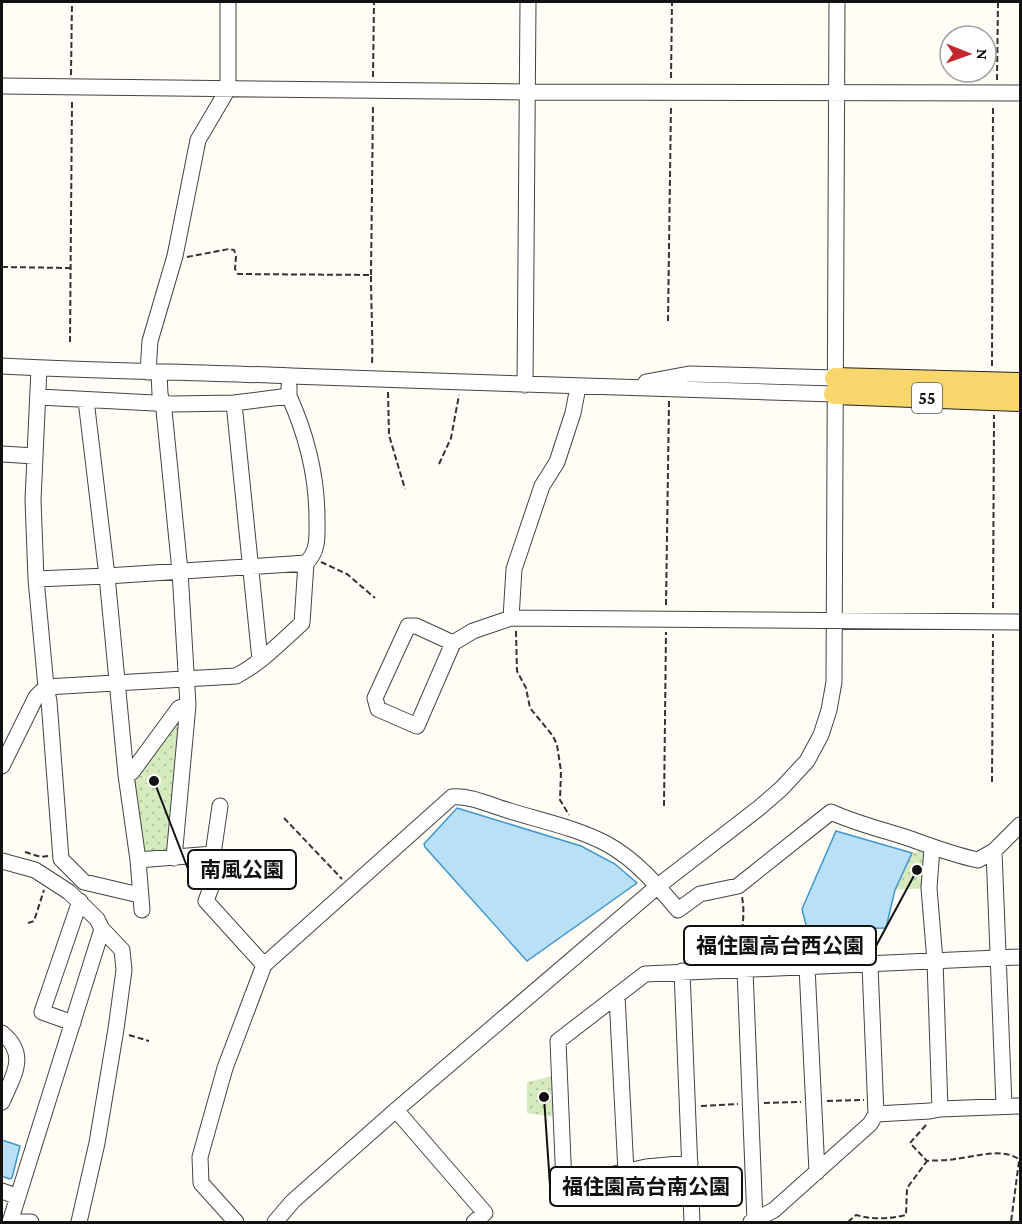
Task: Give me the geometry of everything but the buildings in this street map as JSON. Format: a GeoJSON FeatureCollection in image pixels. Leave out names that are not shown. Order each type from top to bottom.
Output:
{"type":"FeatureCollection","features":[{"type":"Feature","properties":{"kind":"main road","name":"55"},"geometry":{"type":"LineString","coordinates":[[993,392],[1020,383]]}},
{"type":"Feature","properties":{"kind":"main road","name":"55"},"geometry":{"type":"LineString","coordinates":[[835,386],[993,392],[1020,401]]}},
{"type":"Feature","properties":{"kind":"street"},"geometry":{"type":"LineString","coordinates":[[174,858],[188,705],[188,678],[164,410],[154,373],[150,341],[175,256],[198,140],[228,89],[228,2]]}},
{"type":"Feature","properties":{"kind":"street"},"geometry":{"type":"LineString","coordinates":[[525,385],[528,2]]}},
{"type":"Feature","properties":{"kind":"street"},"geometry":{"type":"LineString","coordinates":[[275,1222],[293,1201],[396,1110],[658,886],[759,808],[807,761],[821,735],[829,710],[834,682],[837,2]]}},
{"type":"Feature","properties":{"kind":"street"},"geometry":{"type":"LineString","coordinates":[[2,86],[526,92],[1020,93]]}},
{"type":"Feature","properties":{"kind":"street"},"geometry":{"type":"LineString","coordinates":[[2,366],[583,388],[669,390],[835,386]]}},
{"type":"Feature","properties":{"kind":"street"},"geometry":{"type":"LineString","coordinates":[[39,368],[33,500],[36,579],[49,701],[61,859],[84,882],[135,894],[141,893]]}},
{"type":"Feature","properties":{"kind":"street"},"geometry":{"type":"LineString","coordinates":[[583,388],[644,383],[689,374],[835,386]]}},
{"type":"Feature","properties":{"kind":"street"},"geometry":{"type":"LineString","coordinates":[[2,766],[36,697],[46,687],[236,676],[260,660],[302,623],[308,560],[317,544],[315,477],[301,422],[289,396],[289,376]]}},
{"type":"Feature","properties":{"kind":"street"},"geometry":{"type":"LineString","coordinates":[[511,618],[514,569],[542,486],[557,462],[583,388]]}},
{"type":"Feature","properties":{"kind":"street"},"geometry":{"type":"LineString","coordinates":[[39,397],[161,403],[234,403],[289,396]]}},
{"type":"Feature","properties":{"kind":"street"},"geometry":{"type":"LineString","coordinates":[[86,400],[142,910]]}},
{"type":"Feature","properties":{"kind":"street"},"geometry":{"type":"LineString","coordinates":[[234,403],[260,660]]}},
{"type":"Feature","properties":{"kind":"street"},"geometry":{"type":"LineString","coordinates":[[2,454],[35,456]]}},
{"type":"Feature","properties":{"kind":"street"},"geometry":{"type":"LineString","coordinates":[[36,579],[180,571],[308,560]]}},
{"type":"Feature","properties":{"kind":"street"},"geometry":{"type":"LineString","coordinates":[[453,643],[416,626],[408,626],[375,698],[378,709],[417,726],[453,643],[473,631],[511,618],[1020,622]]}},
{"type":"Feature","properties":{"kind":"street"},"geometry":{"type":"LineString","coordinates":[[126,775],[132,772],[178,708],[188,705]]}},
{"type":"Feature","properties":{"kind":"street"},"geometry":{"type":"LineString","coordinates":[[236,1222],[201,1183],[200,1157],[225,1068],[264,965],[452,797],[460,796],[607,844],[645,873],[678,910],[700,894],[738,886],[831,812],[853,822],[932,848],[978,860],[994,851],[1020,825]]}},
{"type":"Feature","properties":{"kind":"street"},"geometry":{"type":"LineString","coordinates":[[220,806],[213,854],[220,863],[206,901],[264,965]]}},
{"type":"Feature","properties":{"kind":"street"},"geometry":{"type":"LineString","coordinates":[[932,848],[929,888],[935,961],[935,1110]]}},
{"type":"Feature","properties":{"kind":"street"},"geometry":{"type":"LineString","coordinates":[[994,851],[1000,958],[1004,1106]]}},
{"type":"Feature","properties":{"kind":"street"},"geometry":{"type":"LineString","coordinates":[[138,860],[213,854]]}},
{"type":"Feature","properties":{"kind":"street"},"geometry":{"type":"LineString","coordinates":[[2,861],[35,870],[80,901],[98,919],[102,929],[122,950],[124,970],[116,1029],[97,1143],[79,1222]]}},
{"type":"Feature","properties":{"kind":"street"},"geometry":{"type":"LineString","coordinates":[[73,1023],[42,1012],[80,901]]}},
{"type":"Feature","properties":{"kind":"street"},"geometry":{"type":"LineString","coordinates":[[31,1222],[10,1222],[102,929]]}},
{"type":"Feature","properties":{"kind":"street"},"geometry":{"type":"LineString","coordinates":[[690,1163],[646,1167],[564,1185],[558,1041],[645,974],[1020,957]]}},
{"type":"Feature","properties":{"kind":"street"},"geometry":{"type":"LineString","coordinates":[[743,970],[753,1222],[774,1210],[870,1124],[876,1106],[870,965]]}},
{"type":"Feature","properties":{"kind":"street"},"geometry":{"type":"LineString","coordinates":[[807,967],[817,1172]]}},
{"type":"Feature","properties":{"kind":"street"},"geometry":{"type":"LineString","coordinates":[[682,971],[692,1222]]}},
{"type":"Feature","properties":{"kind":"street"},"geometry":{"type":"LineString","coordinates":[[617,996],[626,1173]]}},
{"type":"Feature","properties":{"kind":"street"},"geometry":{"type":"LineString","coordinates":[[2,1033],[10,1041],[17,1058],[17,1067],[2,1102]]}},
{"type":"Feature","properties":{"kind":"street"},"geometry":{"type":"LineString","coordinates":[[876,1106],[935,1110],[1020,1106]]}},
{"type":"Feature","properties":{"kind":"street"},"geometry":{"type":"LineString","coordinates":[[396,1110],[484,1219]]}},
{"type":"Feature","properties":{"kind":"street"},"geometry":{"type":"LineString","coordinates":[[2,1191],[18,1197]]}},
{"type":"Feature","properties":{"kind":"path"},"geometry":{"type":"LineString","coordinates":[[70,342],[72,2]]}},
{"type":"Feature","properties":{"kind":"path"},"geometry":{"type":"LineString","coordinates":[[372,379],[374,2]]}},
{"type":"Feature","properties":{"kind":"path"},"geometry":{"type":"LineString","coordinates":[[668,321],[672,2]]}},
{"type":"Feature","properties":{"kind":"path"},"geometry":{"type":"LineString","coordinates":[[992,782],[995,93],[998,2]]}},
{"type":"Feature","properties":{"kind":"path"},"geometry":{"type":"LineString","coordinates":[[175,256],[202,255],[229,249],[234,250],[235,269],[238,274],[371,275]]}},
{"type":"Feature","properties":{"kind":"path"},"geometry":{"type":"LineString","coordinates":[[2,267],[70,268]]}},
{"type":"Feature","properties":{"kind":"path"},"geometry":{"type":"LineString","coordinates":[[388,379],[389,435],[405,489]]}},
{"type":"Feature","properties":{"kind":"path"},"geometry":{"type":"LineString","coordinates":[[439,464],[453,432],[461,382]]}},
{"type":"Feature","properties":{"kind":"path"},"geometry":{"type":"LineString","coordinates":[[664,806],[669,390]]}},
{"type":"Feature","properties":{"kind":"path"},"geometry":{"type":"LineString","coordinates":[[308,560],[347,574],[375,598]]}},
{"type":"Feature","properties":{"kind":"path"},"geometry":{"type":"LineString","coordinates":[[511,618],[515,626],[517,671],[526,688],[530,708],[553,736],[557,745],[561,771],[560,800],[579,833]]}},
{"type":"Feature","properties":{"kind":"path"},"geometry":{"type":"LineString","coordinates":[[284,818],[351,888]]}},
{"type":"Feature","properties":{"kind":"path"},"geometry":{"type":"LineString","coordinates":[[24,852],[41,857],[61,855]]}},
{"type":"Feature","properties":{"kind":"path"},"geometry":{"type":"LineString","coordinates":[[28,923],[34,921],[38,916],[48,878]]}},
{"type":"Feature","properties":{"kind":"path"},"geometry":{"type":"LineString","coordinates":[[738,886],[744,910],[741,933],[743,970]]}},
{"type":"Feature","properties":{"kind":"path"},"geometry":{"type":"LineString","coordinates":[[116,1029],[149,1041]]}},
{"type":"Feature","properties":{"kind":"path"},"geometry":{"type":"LineString","coordinates":[[687,1107],[813,1101],[876,1106]]}},
{"type":"Feature","properties":{"kind":"path"},"geometry":{"type":"LineString","coordinates":[[927,1161],[910,1143],[928,1124],[935,1110]]}},
{"type":"Feature","properties":{"kind":"path"},"geometry":{"type":"LineString","coordinates":[[848,1222],[856,1215],[870,1219],[906,1215],[907,1188],[927,1161],[1002,1154],[1017,1158],[1019,1161],[1011,1222]]}},
{"type":"Feature","properties":{"kind":"green space"},"geometry":{"type":"Polygon","coordinates":[[[188,705],[174,858],[138,860],[132,772],[188,705]]]}},
{"type":"Feature","properties":{"kind":"green space"},"geometry":{"type":"Polygon","coordinates":[[[932,848],[929,888],[895,890],[912,853],[932,848]]]}},
{"type":"Feature","properties":{"kind":"green space"},"geometry":{"type":"Polygon","coordinates":[[[558,1075],[561,1118],[527,1113],[527,1082],[558,1075]]]}},
{"type":"Feature","properties":{"kind":"water"},"geometry":{"type":"Polygon","coordinates":[[[457,808],[581,846],[615,864],[637,883],[527,961],[425,847],[424,844],[457,808]]]}},
{"type":"Feature","properties":{"kind":"water"},"geometry":{"type":"Polygon","coordinates":[[[836,831],[912,853],[895,890],[886,928],[807,929],[802,909],[836,831]]]}},
{"type":"Feature","properties":{"kind":"water"},"geometry":{"type":"Polygon","coordinates":[[[2,1140],[20,1146],[12,1178],[9,1179],[2,1176],[2,1140]]]}},
{"type":"Feature","properties":{"kind":"place","name":"南風公園"},"geometry":{"type":"Point","coordinates":[154,781]}},
{"type":"Feature","properties":{"kind":"place","name":"福住園高台西公園"},"geometry":{"type":"Point","coordinates":[917,870]}},
{"type":"Feature","properties":{"kind":"place","name":"福住園高台南公園"},"geometry":{"type":"Point","coordinates":[544,1097]}}]}
